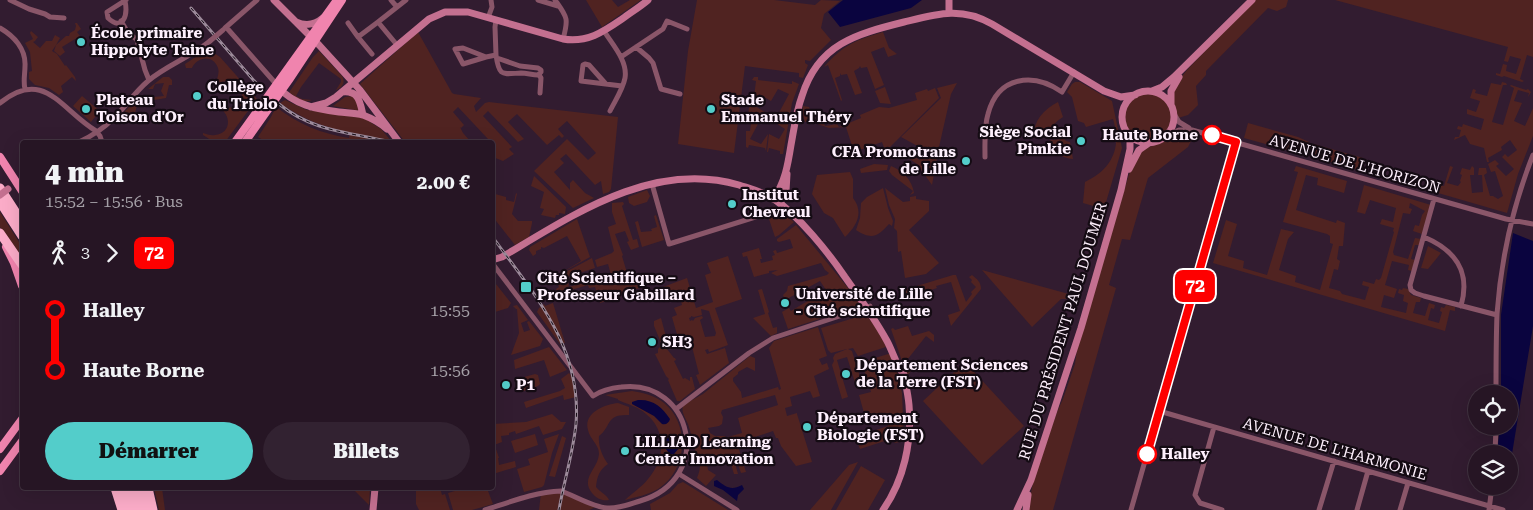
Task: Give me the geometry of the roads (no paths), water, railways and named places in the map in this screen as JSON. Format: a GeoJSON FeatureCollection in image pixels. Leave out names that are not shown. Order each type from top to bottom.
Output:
{"type":"FeatureCollection","features":[{"type":"Feature","properties":{"kind":"highway"},"geometry":{"type":"LineString","coordinates":[[4,188],[20,218]]}},
{"type":"Feature","properties":{"kind":"highway"},"geometry":{"type":"LineString","coordinates":[[0,202],[20,233]]}},
{"type":"Feature","properties":{"kind":"highway"},"geometry":{"type":"LineString","coordinates":[[0,235],[20,262]]}},
{"type":"Feature","properties":{"kind":"highway"},"geometry":{"type":"LineString","coordinates":[[116,490],[122,510]]}},
{"type":"Feature","properties":{"kind":"highway"},"geometry":{"type":"LineString","coordinates":[[123,490],[128,510]]}},
{"type":"Feature","properties":{"kind":"highway"},"geometry":{"type":"LineString","coordinates":[[131,490],[136,510]]}},
{"type":"Feature","properties":{"kind":"highway"},"geometry":{"type":"LineString","coordinates":[[139,490],[144,510]]}},
{"type":"Feature","properties":{"kind":"highway"},"geometry":{"type":"LineString","coordinates":[[149,490],[155,510]]}},
{"type":"Feature","properties":{"kind":"highway"},"geometry":{"type":"LineString","coordinates":[[152,490],[155,510]]}},
{"type":"Feature","properties":{"kind":"main road"},"geometry":{"type":"LineString","coordinates":[[313,39],[324,18],[337,0]]}},
{"type":"Feature","properties":{"kind":"main road"},"geometry":{"type":"LineString","coordinates":[[246,140],[279,88],[342,0]]}},
{"type":"Feature","properties":{"kind":"main road"},"geometry":{"type":"LineString","coordinates":[[237,140],[279,88]]}},
{"type":"Feature","properties":{"kind":"main road"},"geometry":{"type":"LineString","coordinates":[[0,157],[20,181]]}},
{"type":"Feature","properties":{"kind":"main road"},"geometry":{"type":"LineString","coordinates":[[0,235],[20,280]]}},
{"type":"Feature","properties":{"kind":"main road"},"geometry":{"type":"LineString","coordinates":[[0,449],[20,423]]}},
{"type":"Feature","properties":{"kind":"main road"},"geometry":{"type":"LineString","coordinates":[[0,471],[20,444]]}},
{"type":"Feature","properties":{"kind":"street"},"geometry":{"type":"LineString","coordinates":[[10,0],[50,17],[64,18]]}},
{"type":"Feature","properties":{"kind":"street"},"geometry":{"type":"LineString","coordinates":[[125,0],[127,12],[122,21],[114,23],[106,14],[111,8],[125,0]]}},
{"type":"Feature","properties":{"kind":"street"},"geometry":{"type":"LineString","coordinates":[[85,140],[114,118],[149,80],[197,51],[257,0]]}},
{"type":"Feature","properties":{"kind":"street"},"geometry":{"type":"LineString","coordinates":[[274,0],[353,83],[386,123],[394,136]]}},
{"type":"Feature","properties":{"kind":"street"},"geometry":{"type":"LineString","coordinates":[[391,0],[397,7]]}},
{"type":"Feature","properties":{"kind":"street"},"geometry":{"type":"LineString","coordinates":[[358,37],[406,0]]}},
{"type":"Feature","properties":{"kind":"street"},"geometry":{"type":"LineString","coordinates":[[488,18],[492,7],[491,0]]}},
{"type":"Feature","properties":{"kind":"street"},"geometry":{"type":"LineString","coordinates":[[538,0],[559,6]]}},
{"type":"Feature","properties":{"kind":"street"},"geometry":{"type":"LineString","coordinates":[[555,0],[567,21],[563,39]]}},
{"type":"Feature","properties":{"kind":"street"},"geometry":{"type":"LineString","coordinates":[[311,107],[326,103],[342,92],[426,20],[441,13],[464,12],[563,39],[575,40],[588,38],[604,31],[648,0]]}},
{"type":"Feature","properties":{"kind":"street"},"geometry":{"type":"LineString","coordinates":[[949,0],[949,12]]}},
{"type":"Feature","properties":{"kind":"street"},"geometry":{"type":"LineString","coordinates":[[1234,18],[1248,0]]}},
{"type":"Feature","properties":{"kind":"street"},"geometry":{"type":"LineString","coordinates":[[1151,92],[1169,82],[1252,0]]}},
{"type":"Feature","properties":{"kind":"street"},"geometry":{"type":"LineString","coordinates":[[780,204],[786,191],[787,169],[802,96],[811,75],[826,56],[844,41],[866,32],[935,14],[949,12],[969,14],[986,20],[1104,90],[1121,97],[1151,92],[1165,97],[1173,109]]}},
{"type":"Feature","properties":{"kind":"street"},"geometry":{"type":"LineString","coordinates":[[295,22],[311,24],[324,18]]}},
{"type":"Feature","properties":{"kind":"street"},"geometry":{"type":"LineString","coordinates":[[496,20],[494,27],[496,56],[500,69],[504,74],[539,75]]}},
{"type":"Feature","properties":{"kind":"street"},"geometry":{"type":"LineString","coordinates":[[122,21],[127,31],[137,40],[149,80]]}},
{"type":"Feature","properties":{"kind":"street"},"geometry":{"type":"LineString","coordinates":[[621,58],[662,29],[667,21],[687,30]]}},
{"type":"Feature","properties":{"kind":"street"},"geometry":{"type":"LineString","coordinates":[[378,22],[397,46]]}},
{"type":"Feature","properties":{"kind":"street"},"geometry":{"type":"LineString","coordinates":[[348,23],[372,54]]}},
{"type":"Feature","properties":{"kind":"street"},"geometry":{"type":"LineString","coordinates":[[0,28],[14,37],[22,50],[25,62],[25,89]]}},
{"type":"Feature","properties":{"kind":"street"},"geometry":{"type":"LineString","coordinates":[[225,28],[279,88],[295,102],[326,110],[363,115],[382,125],[397,140]]}},
{"type":"Feature","properties":{"kind":"street"},"geometry":{"type":"LineString","coordinates":[[604,31],[621,58],[625,74],[622,86],[610,111]]}},
{"type":"Feature","properties":{"kind":"street"},"geometry":{"type":"LineString","coordinates":[[636,47],[653,63],[661,89],[680,94]]}},
{"type":"Feature","properties":{"kind":"street"},"geometry":{"type":"LineString","coordinates":[[486,57],[461,48],[455,49],[463,64],[496,56],[520,66],[538,68],[541,71],[539,75],[541,78],[540,93]]}},
{"type":"Feature","properties":{"kind":"street"},"geometry":{"type":"LineString","coordinates":[[1104,90],[1117,102],[1126,131],[1136,140],[1149,143],[1158,141],[1166,136],[1173,124],[1173,109],[1170,98],[1172,88],[1197,56]]}},
{"type":"Feature","properties":{"kind":"street"},"geometry":{"type":"LineString","coordinates":[[604,83],[586,64],[584,65],[581,81],[622,86]]}},
{"type":"Feature","properties":{"kind":"street"},"geometry":{"type":"LineString","coordinates":[[985,157],[988,114],[996,97],[1003,88],[1013,82],[1030,80],[1051,86],[1062,92],[1074,72]]}},
{"type":"Feature","properties":{"kind":"street"},"geometry":{"type":"LineString","coordinates":[[353,83],[363,115]]}},
{"type":"Feature","properties":{"kind":"street"},"geometry":{"type":"LineString","coordinates":[[0,103],[14,93],[25,89],[41,90],[51,95],[97,132],[101,140]]}},
{"type":"Feature","properties":{"kind":"street"},"geometry":{"type":"LineString","coordinates":[[342,92],[353,93],[360,101]]}},
{"type":"Feature","properties":{"kind":"street"},"geometry":{"type":"LineString","coordinates":[[1122,115],[1126,105],[1135,95]]}},
{"type":"Feature","properties":{"kind":"street","name":"AVENUE DE L'HORIZON"},"geometry":{"type":"LineString","coordinates":[[1173,109],[1180,123],[1192,130],[1434,199],[1533,224]]}},
{"type":"Feature","properties":{"kind":"street"},"geometry":{"type":"LineString","coordinates":[[83,140],[91,128]]}},
{"type":"Feature","properties":{"kind":"street","name":"AVENUE DE L'HORIZON"},"geometry":{"type":"LineString","coordinates":[[1166,136],[1178,130],[1192,130]]}},
{"type":"Feature","properties":{"kind":"street","name":"RUE DU PRÉSIDENT PAUL DOUMER"},"geometry":{"type":"LineString","coordinates":[[1026,510],[1032,480],[1081,328],[1121,190],[1130,148],[1130,141],[1126,131]]}},
{"type":"Feature","properties":{"kind":"street"},"geometry":{"type":"LineString","coordinates":[[1131,510],[1236,142]]}},
{"type":"Feature","properties":{"kind":"street","name":"RUE DU PRÉSIDENT PAUL DOUMER"},"geometry":{"type":"LineString","coordinates":[[1121,190],[1135,157],[1149,143]]}},
{"type":"Feature","properties":{"kind":"street"},"geometry":{"type":"LineString","coordinates":[[1496,385],[1497,315],[1505,257],[1512,220],[1533,154]]}},
{"type":"Feature","properties":{"kind":"street"},"geometry":{"type":"LineString","coordinates":[[773,198],[779,190],[787,169]]}},
{"type":"Feature","properties":{"kind":"street"},"geometry":{"type":"LineString","coordinates":[[495,260],[561,221],[596,204],[652,184],[699,178],[718,180],[773,198],[806,228],[868,307],[895,348],[904,375],[909,406],[908,445],[901,474],[893,494],[883,510]]}},
{"type":"Feature","properties":{"kind":"street"},"geometry":{"type":"LineString","coordinates":[[0,195],[4,188],[20,181]]}},
{"type":"Feature","properties":{"kind":"street"},"geometry":{"type":"LineString","coordinates":[[652,184],[669,244],[765,214]]}},
{"type":"Feature","properties":{"kind":"street"},"geometry":{"type":"LineString","coordinates":[[1434,199],[1410,285],[1411,290],[1415,293],[1497,315]]}},
{"type":"Feature","properties":{"kind":"street"},"geometry":{"type":"LineString","coordinates":[[1424,237],[1445,248],[1458,263],[1464,287],[1461,306]]}},
{"type":"Feature","properties":{"kind":"street"},"geometry":{"type":"LineString","coordinates":[[485,510],[541,493],[561,491],[598,506],[612,508],[653,497],[663,491],[680,474],[687,447],[680,416],[664,397],[636,386],[602,390],[593,396],[495,265]]}},
{"type":"Feature","properties":{"kind":"street"},"geometry":{"type":"LineString","coordinates":[[676,409],[749,353],[773,338],[868,307]]}},
{"type":"Feature","properties":{"kind":"street","name":"AVENUE DE L'HARMONIE"},"geometry":{"type":"LineString","coordinates":[[1159,411],[1489,508],[1503,510]]}},
{"type":"Feature","properties":{"kind":"street"},"geometry":{"type":"LineString","coordinates":[[1196,510],[1198,502],[1195,494],[1214,427]]}},
{"type":"Feature","properties":{"kind":"street"},"geometry":{"type":"LineString","coordinates":[[1319,510],[1334,461]]}},
{"type":"Feature","properties":{"kind":"street"},"geometry":{"type":"LineString","coordinates":[[1357,510],[1368,471]]}},
{"type":"Feature","properties":{"kind":"street"},"geometry":{"type":"LineString","coordinates":[[680,474],[737,510]]}},
{"type":"Feature","properties":{"kind":"street","name":"RUE DU PRÉSIDENT PAUL DOUMER"},"geometry":{"type":"LineString","coordinates":[[1017,510],[1032,480]]}},
{"type":"Feature","properties":{"kind":"street"},"geometry":{"type":"LineString","coordinates":[[1400,510],[1408,483]]}},
{"type":"Feature","properties":{"kind":"street"},"geometry":{"type":"LineString","coordinates":[[373,510],[375,490]]}},
{"type":"Feature","properties":{"kind":"street"},"geometry":{"type":"LineString","coordinates":[[1489,508],[1491,495]]}},
{"type":"Feature","properties":{"kind":"street"},"geometry":{"type":"LineString","coordinates":[[1198,502],[1222,510]]}},
{"type":"Feature","properties":{"kind":"railway"},"geometry":{"type":"LineString","coordinates":[[191,8],[263,91]]}},
{"type":"Feature","properties":{"kind":"railway"},"geometry":{"type":"LineString","coordinates":[[279,104],[292,113],[319,126],[380,140]]}},
{"type":"Feature","properties":{"kind":"railway"},"geometry":{"type":"LineString","coordinates":[[495,240],[524,279],[552,323],[563,346],[571,370],[576,396],[576,424],[559,510]]}},
{"type":"Feature","properties":{"kind":"place","name":"École primaire Hippolyte Taine"},"geometry":{"type":"Point","coordinates":[81,42]}},
{"type":"Feature","properties":{"kind":"place","name":"Collège du Triolo"},"geometry":{"type":"Point","coordinates":[197,96]}},
{"type":"Feature","properties":{"kind":"place","name":"Plateau Toison d'Or"},"geometry":{"type":"Point","coordinates":[86,109]}},
{"type":"Feature","properties":{"kind":"place","name":"Stade Emmanuel Théry"},"geometry":{"type":"Point","coordinates":[711,109]}},
{"type":"Feature","properties":{"kind":"place","name":"Haute Borne"},"geometry":{"type":"Point","coordinates":[1212,135]}},
{"type":"Feature","properties":{"kind":"place","name":"Siège Social Pimkie"},"geometry":{"type":"Point","coordinates":[1081,141]}},
{"type":"Feature","properties":{"kind":"place","name":"CFA Promotrans de Lille"},"geometry":{"type":"Point","coordinates":[966,161]}},
{"type":"Feature","properties":{"kind":"place","name":"Institut Chevreul"},"geometry":{"type":"Point","coordinates":[732,204]}},
{"type":"Feature","properties":{"kind":"place","name":"Cité Scientifique – Professeur Gabillard"},"geometry":{"type":"Point","coordinates":[526,287]}},
{"type":"Feature","properties":{"kind":"place","name":"Université de Lille ‐ Cité scientifique"},"geometry":{"type":"Point","coordinates":[785,303]}},
{"type":"Feature","properties":{"kind":"place","name":"SH3"},"geometry":{"type":"Point","coordinates":[652,342]}},
{"type":"Feature","properties":{"kind":"place","name":"Département Sciences de la Terre (FST)"},"geometry":{"type":"Point","coordinates":[846,374]}},
{"type":"Feature","properties":{"kind":"place","name":"P1"},"geometry":{"type":"Point","coordinates":[506,385]}},
{"type":"Feature","properties":{"kind":"place","name":"Département Biologie (FST)"},"geometry":{"type":"Point","coordinates":[807,427]}},
{"type":"Feature","properties":{"kind":"place","name":"LILLIAD Learning Center Innovation"},"geometry":{"type":"Point","coordinates":[625,451]}},
{"type":"Feature","properties":{"kind":"place","name":"Halley"},"geometry":{"type":"Point","coordinates":[1147,454]}}]}
